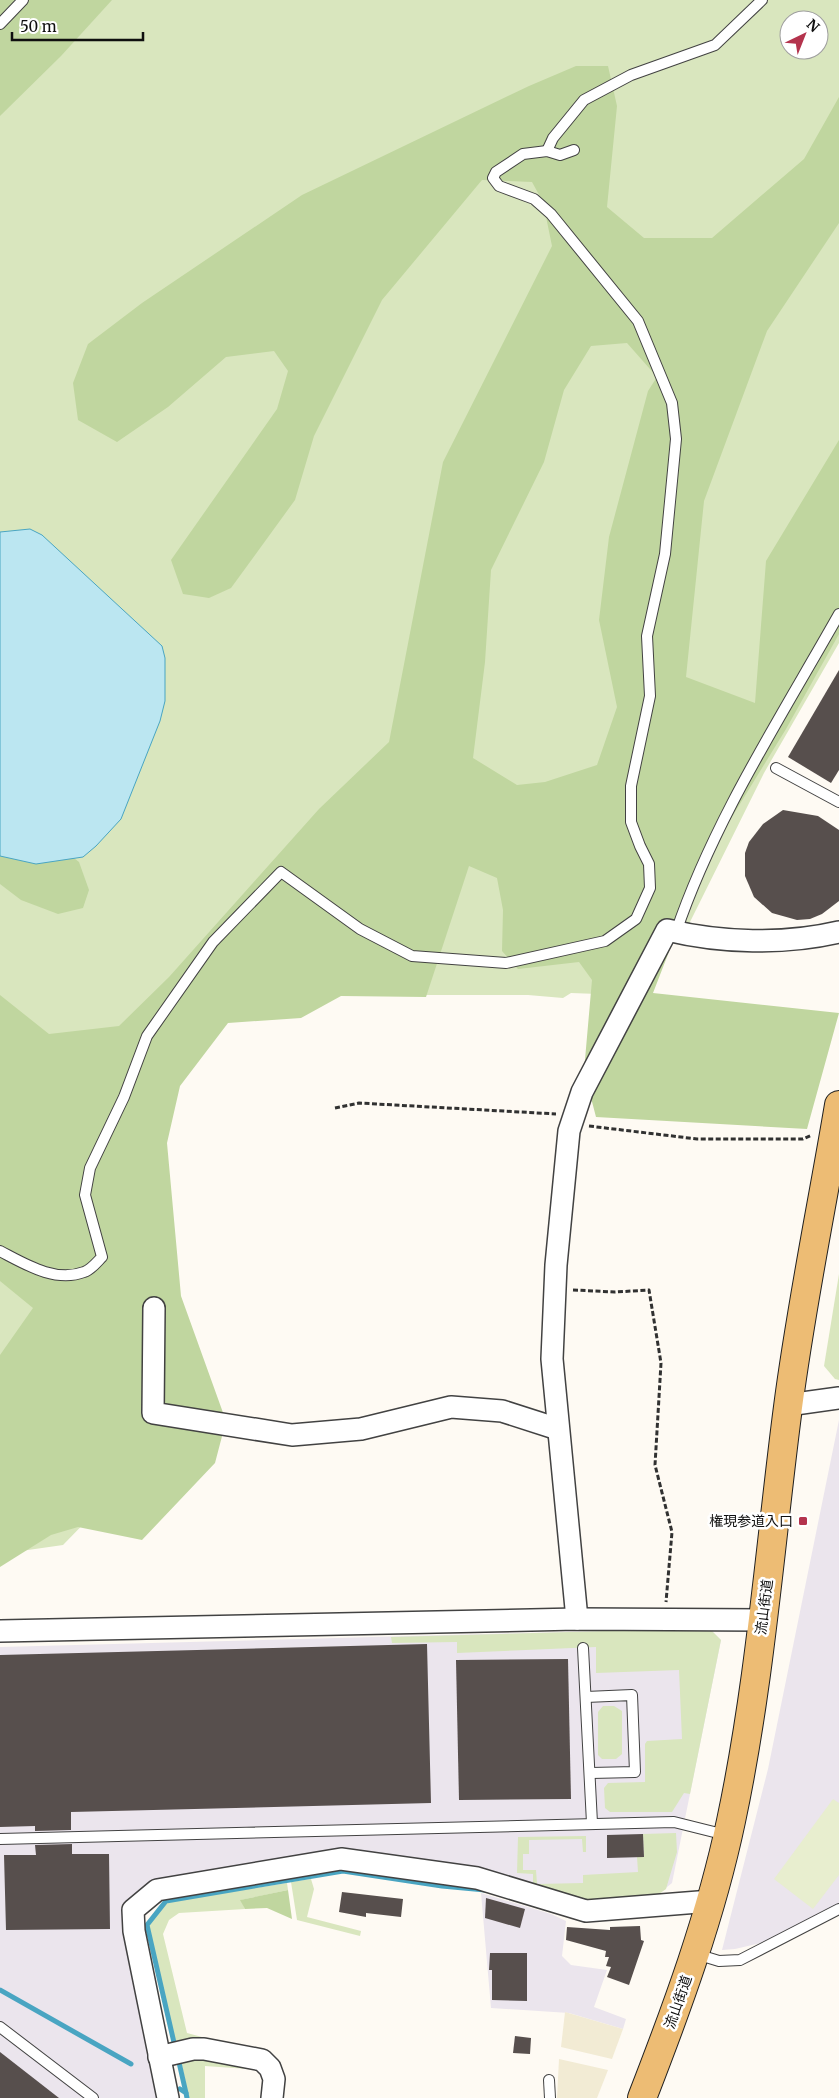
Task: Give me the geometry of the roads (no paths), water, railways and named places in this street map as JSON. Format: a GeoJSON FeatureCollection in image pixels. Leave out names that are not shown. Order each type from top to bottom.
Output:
{"type":"FeatureCollection","features":[{"type":"Feature","properties":{"kind":"main road","name":"流山街道"},"geometry":{"type":"LineString","coordinates":[[642,2098],[695,1954],[711,1902],[745,1747],[763,1620],[788,1405],[837,1115]]}},
{"type":"Feature","properties":{"kind":"street"},"geometry":{"type":"LineString","coordinates":[[577,1619],[552,1359],[555,1288],[573,1120],[582,1092],[667,930],[776,941],[839,932]]}},
{"type":"Feature","properties":{"kind":"street"},"geometry":{"type":"LineString","coordinates":[[154,1308],[153,1413],[292,1435],[361,1429],[451,1407],[502,1411],[558,1429]]}},
{"type":"Feature","properties":{"kind":"street"},"geometry":{"type":"LineString","coordinates":[[788,1405],[839,1398]]}},
{"type":"Feature","properties":{"kind":"street"},"geometry":{"type":"LineString","coordinates":[[0,1630],[577,1619],[763,1620]]}},
{"type":"Feature","properties":{"kind":"street"},"geometry":{"type":"LineString","coordinates":[[168,2098],[134,1931],[133,1910],[157,1890],[342,1859],[477,1878],[586,1911],[711,1902]]}},
{"type":"Feature","properties":{"kind":"street"},"geometry":{"type":"LineString","coordinates":[[159,2057],[193,2049],[204,2049],[262,2060],[270,2068],[274,2079],[272,2098]]}},
{"type":"Feature","properties":{"kind":"lane"},"geometry":{"type":"LineString","coordinates":[[0,24],[23,0]]}},
{"type":"Feature","properties":{"kind":"lane"},"geometry":{"type":"LineString","coordinates":[[547,151],[553,138],[584,100],[631,74],[715,45],[762,0]]}},
{"type":"Feature","properties":{"kind":"lane"},"geometry":{"type":"LineString","coordinates":[[0,1251],[38,1271],[67,1276],[86,1272],[102,1257],[85,1195],[90,1168],[124,1097],[147,1036],[213,942],[281,872],[360,929],[412,956],[506,963],[605,941],[636,919],[650,888],[649,864],[631,822],[631,786],[650,696],[647,636],[665,554],[676,439],[672,403],[638,321],[551,214],[534,199],[499,186],[493,178],[496,172],[523,154],[547,151],[560,155],[574,150]]}},
{"type":"Feature","properties":{"kind":"lane"},"geometry":{"type":"LineString","coordinates":[[676,932],[690,891],[725,817],[839,614]]}},
{"type":"Feature","properties":{"kind":"lane"},"geometry":{"type":"LineString","coordinates":[[776,768],[839,802]]}},
{"type":"Feature","properties":{"kind":"lane"},"geometry":{"type":"LineString","coordinates":[[583,1648],[592,1823]]}},
{"type":"Feature","properties":{"kind":"lane"},"geometry":{"type":"LineString","coordinates":[[586,1697],[632,1695],[635,1772],[590,1773]]}},
{"type":"Feature","properties":{"kind":"lane"},"geometry":{"type":"LineString","coordinates":[[0,1838],[674,1822],[727,1835]]}},
{"type":"Feature","properties":{"kind":"lane"},"geometry":{"type":"LineString","coordinates":[[695,1954],[720,1961],[740,1960],[839,1909]]}},
{"type":"Feature","properties":{"kind":"lane"},"geometry":{"type":"LineString","coordinates":[[0,2028],[93,2098]]}},
{"type":"Feature","properties":{"kind":"lane"},"geometry":{"type":"LineString","coordinates":[[550,2080],[550,2098]]}},
{"type":"Feature","properties":{"kind":"water"},"geometry":{"type":"Polygon","coordinates":[[[30,529],[42,535],[162,646],[165,658],[165,701],[160,721],[121,819],[83,857],[36,864],[0,856],[0,532],[30,529]]]}},
{"type":"Feature","properties":{"kind":"waterway"},"geometry":{"type":"LineString","coordinates":[[175,2047],[147,1925],[166,1901],[343,1871],[442,1886],[485,1890]]}},
{"type":"Feature","properties":{"kind":"waterway"},"geometry":{"type":"LineString","coordinates":[[0,1990],[131,2064]]}},
{"type":"Feature","properties":{"kind":"waterway"},"geometry":{"type":"LineString","coordinates":[[178,2058],[186,2093]]}},
{"type":"Feature","properties":{"kind":"waterway"},"geometry":{"type":"LineString","coordinates":[[180,2089],[186,2093],[187,2098]]}},
{"type":"Feature","properties":{"kind":"place","name":"権現参道入口"},"geometry":{"type":"Point","coordinates":[803,1521]}}]}
